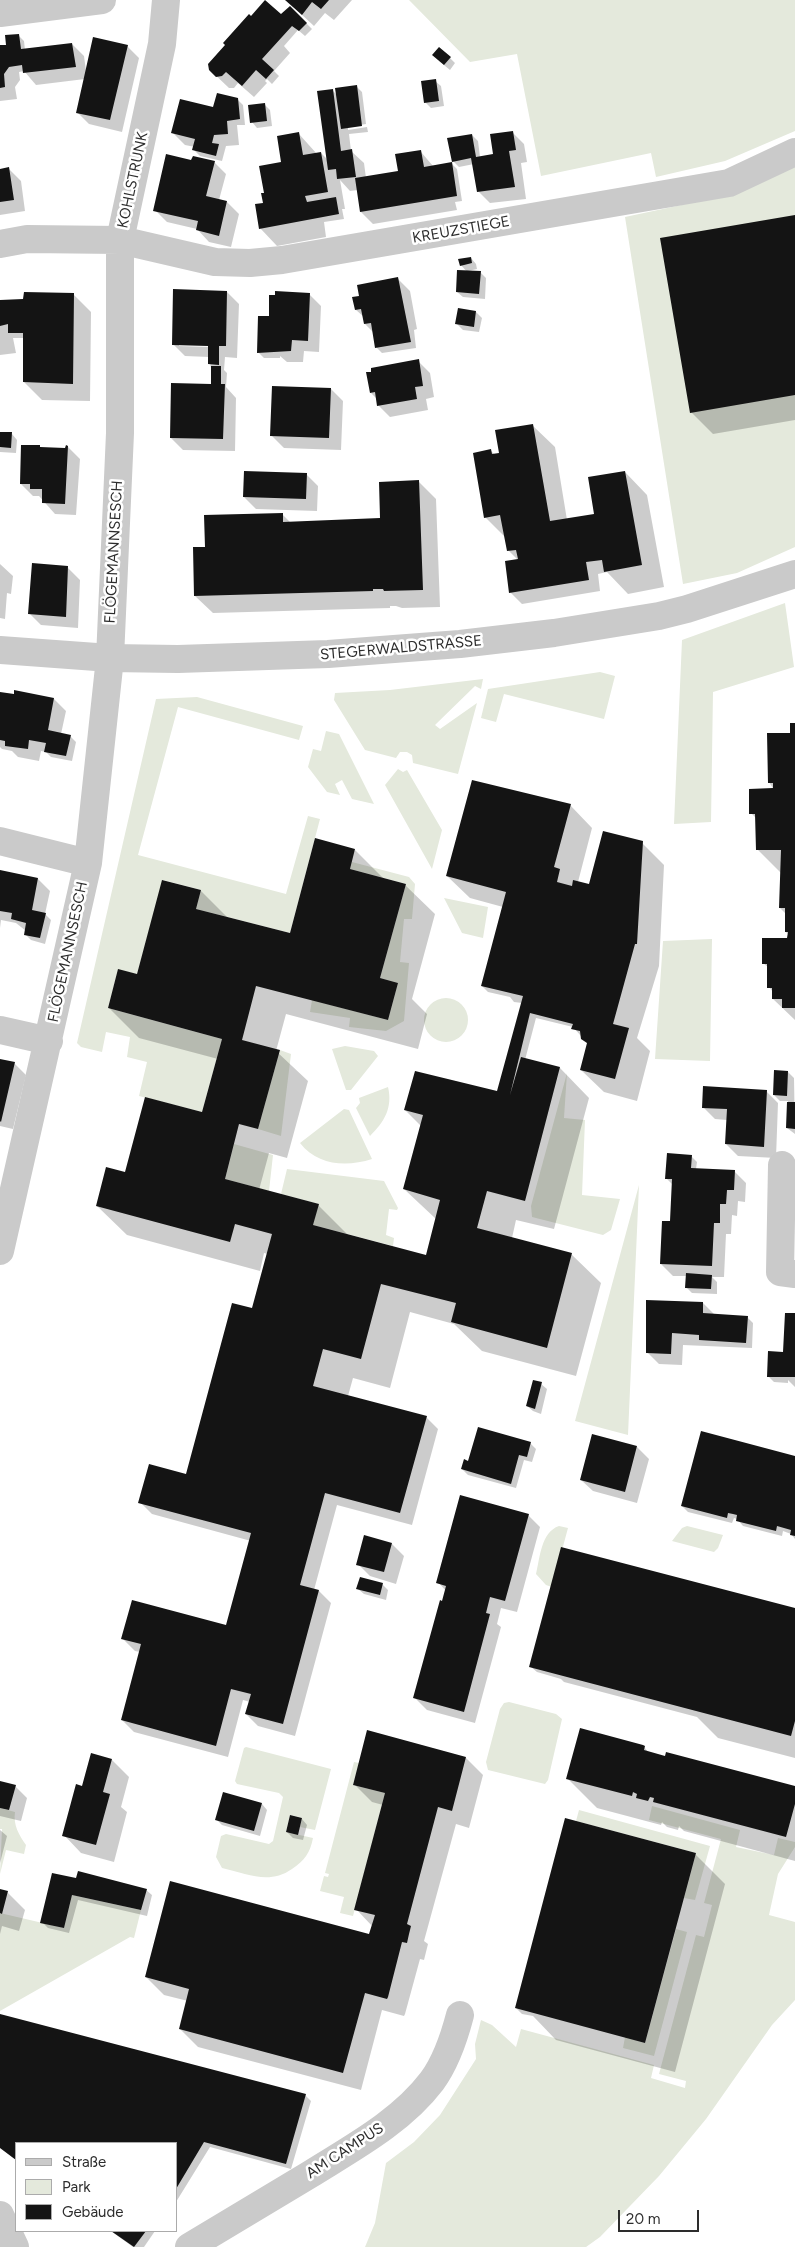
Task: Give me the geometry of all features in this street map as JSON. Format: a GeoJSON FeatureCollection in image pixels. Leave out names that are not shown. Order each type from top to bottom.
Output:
{"type":"FeatureCollection","features":[{"type":"Feature","properties":{"kind":"street"},"geometry":{"type":"LineString","coordinates":[[0,13],[102,0]]}},
{"type":"Feature","properties":{"kind":"street","name":"KOHLSTRUNK"},"geometry":{"type":"LineString","coordinates":[[0,244],[26,239],[120,240],[162,44],[166,0]]}},
{"type":"Feature","properties":{"kind":"street","name":"KREUZSTIEGE"},"geometry":{"type":"LineString","coordinates":[[120,240],[214,262],[250,264],[282,260],[729,183],[795,152]]}},
{"type":"Feature","properties":{"kind":"street","name":"FLÖGEMANNSESCH"},"geometry":{"type":"LineString","coordinates":[[0,1251],[5,1207],[49,1041],[88,862],[110,658],[120,433],[120,240]]}},
{"type":"Feature","properties":{"kind":"street","name":"STEGERWALDSTRASSE"},"geometry":{"type":"LineString","coordinates":[[0,650],[110,658],[178,659],[328,654],[460,644],[554,633],[687,609],[795,574]]}},
{"type":"Feature","properties":{"kind":"street","name":"FLÖGEMANNSESCH"},"geometry":{"type":"LineString","coordinates":[[0,841],[88,862]]}},
{"type":"Feature","properties":{"kind":"street","name":"FLÖGEMANNSESCH"},"geometry":{"type":"LineString","coordinates":[[0,1030],[49,1041]]}},
{"type":"Feature","properties":{"kind":"street"},"geometry":{"type":"LineString","coordinates":[[782,1165],[780,1272],[795,1274]]}},
{"type":"Feature","properties":{"kind":"street","name":"AM CAMPUS"},"geometry":{"type":"LineString","coordinates":[[189,2247],[368,2138],[414,2102],[433,2079],[442,2064],[456,2032],[460,2015]]}},
{"type":"Feature","properties":{"kind":"street"},"geometry":{"type":"LineString","coordinates":[[0,2215],[15,2247]]}},
{"type":"Feature","properties":{"kind":"green space"},"geometry":{"type":"Polygon","coordinates":[[[409,0],[795,0],[795,131],[725,161],[656,177],[651,153],[541,176],[517,54],[470,62],[409,0]]]}},
{"type":"Feature","properties":{"kind":"green space"},"geometry":{"type":"Polygon","coordinates":[[[795,163],[795,547],[737,573],[683,584],[625,217],[733,194],[795,163]]]}},
{"type":"Feature","properties":{"kind":"green space"},"geometry":{"type":"Polygon","coordinates":[[[785,603],[794,667],[713,692],[711,822],[674,824],[682,640],[785,603]]]}},
{"type":"Feature","properties":{"kind":"green space"},"geometry":{"type":"Polygon","coordinates":[[[600,672],[615,676],[604,719],[504,694],[496,722],[481,718],[488,689],[600,672]]]}},
{"type":"Feature","properties":{"kind":"green space"},"geometry":{"type":"Polygon","coordinates":[[[483,679],[481,689],[475,686],[435,725],[440,729],[477,703],[458,774],[413,763],[412,755],[407,752],[400,752],[396,758],[365,750],[334,700],[335,693],[390,690],[483,679]]]}},
{"type":"Feature","properties":{"kind":"green space"},"geometry":{"type":"Polygon","coordinates":[[[197,697],[303,726],[299,740],[178,707],[138,855],[286,894],[308,816],[320,819],[290,933],[196,909],[201,890],[163,880],[137,974],[118,970],[108,1008],[222,1039],[202,1112],[139,1096],[147,1062],[127,1057],[130,1037],[106,1032],[102,1052],[81,1047],[77,1043],[156,699],[197,697]]]}},
{"type":"Feature","properties":{"kind":"green space"},"geometry":{"type":"Polygon","coordinates":[[[326,731],[339,734],[374,804],[352,799],[342,780],[335,784],[340,795],[327,792],[308,767],[313,749],[321,751],[326,731]]]}},
{"type":"Feature","properties":{"kind":"green space"},"geometry":{"type":"Polygon","coordinates":[[[398,769],[403,772],[407,770],[442,830],[432,869],[385,785],[398,769]]]}},
{"type":"Feature","properties":{"kind":"green space"},"geometry":{"type":"Polygon","coordinates":[[[352,862],[409,877],[415,884],[412,919],[404,919],[400,962],[409,963],[404,1021],[386,1031],[349,1027],[350,1018],[310,1012],[312,1000],[388,1020],[398,983],[380,978],[406,884],[350,869],[352,862]]]}},
{"type":"Feature","properties":{"kind":"green space"},"geometry":{"type":"Polygon","coordinates":[[[444,898],[488,907],[483,938],[462,933],[444,898]]]}},
{"type":"Feature","properties":{"kind":"green space"},"geometry":{"type":"Polygon","coordinates":[[[712,939],[710,1061],[655,1059],[663,941],[712,939]]]}},
{"type":"Feature","properties":{"kind":"green space"},"geometry":{"type":"Polygon","coordinates":[[[450,998],[462,1004],[467,1011],[467,1029],[462,1036],[455,1041],[442,1042],[434,1039],[427,1032],[424,1016],[427,1008],[434,1001],[450,998]]]}},
{"type":"Feature","properties":{"kind":"green space"},"geometry":{"type":"Polygon","coordinates":[[[345,1046],[374,1051],[378,1056],[351,1090],[346,1090],[332,1049],[345,1046]]]}},
{"type":"Feature","properties":{"kind":"green space"},"geometry":{"type":"Polygon","coordinates":[[[280,1050],[291,1054],[281,1136],[258,1129],[280,1050]]]}},
{"type":"Feature","properties":{"kind":"green space"},"geometry":{"type":"Polygon","coordinates":[[[567,1073],[564,1118],[585,1120],[582,1195],[620,1199],[611,1230],[603,1235],[532,1217],[531,1206],[567,1073]]]}},
{"type":"Feature","properties":{"kind":"green space"},"geometry":{"type":"Polygon","coordinates":[[[388,1087],[389,1102],[386,1114],[370,1136],[356,1108],[360,1103],[359,1098],[388,1087]]]}},
{"type":"Feature","properties":{"kind":"green space"},"geometry":{"type":"Polygon","coordinates":[[[344,1109],[349,1110],[372,1159],[353,1163],[333,1163],[315,1156],[300,1143],[344,1109]]]}},
{"type":"Feature","properties":{"kind":"green space"},"geometry":{"type":"Polygon","coordinates":[[[234,1144],[273,1155],[269,1191],[225,1179],[234,1144]]]}},
{"type":"Feature","properties":{"kind":"green space"},"geometry":{"type":"Polygon","coordinates":[[[287,1169],[384,1181],[398,1208],[397,1210],[389,1209],[386,1235],[394,1238],[393,1246],[313,1225],[318,1204],[281,1194],[287,1169]]]}},
{"type":"Feature","properties":{"kind":"green space"},"geometry":{"type":"Polygon","coordinates":[[[639,1185],[628,1435],[575,1421],[639,1185]]]}},
{"type":"Feature","properties":{"kind":"green space"},"geometry":{"type":"Polygon","coordinates":[[[559,1526],[568,1528],[552,1587],[546,1585],[536,1574],[542,1546],[548,1534],[559,1526]]]}},
{"type":"Feature","properties":{"kind":"green space"},"geometry":{"type":"Polygon","coordinates":[[[687,1526],[723,1535],[718,1548],[714,1552],[672,1541],[682,1528],[687,1526]]]}},
{"type":"Feature","properties":{"kind":"green space"},"geometry":{"type":"Polygon","coordinates":[[[509,1702],[556,1714],[562,1719],[548,1780],[545,1784],[488,1770],[486,1762],[500,1709],[504,1703],[509,1702]]]}},
{"type":"Feature","properties":{"kind":"green space"},"geometry":{"type":"Polygon","coordinates":[[[244,1748],[331,1769],[315,1830],[300,1827],[302,1818],[290,1815],[286,1832],[313,1838],[304,1859],[283,1874],[258,1877],[222,1868],[216,1857],[221,1836],[226,1834],[269,1844],[273,1841],[283,1797],[279,1793],[237,1784],[235,1781],[244,1748]]]}},
{"type":"Feature","properties":{"kind":"green space"},"geometry":{"type":"Polygon","coordinates":[[[354,1762],[359,1763],[353,1785],[385,1793],[353,1916],[340,1913],[344,1897],[320,1891],[324,1876],[328,1877],[329,1874],[325,1873],[354,1762]]]}},
{"type":"Feature","properties":{"kind":"green space"},"geometry":{"type":"Polygon","coordinates":[[[652,1806],[740,1830],[736,1847],[774,1855],[778,1838],[795,1842],[795,1847],[778,1874],[769,1915],[795,1922],[795,2000],[772,2025],[706,2119],[659,2176],[600,2237],[586,2247],[365,2247],[375,2223],[386,2163],[414,2142],[440,2115],[476,2059],[475,2044],[481,2020],[492,2025],[516,2047],[521,2029],[654,2065],[651,2078],[685,2088],[686,2081],[659,2074],[696,1935],[704,1937],[712,1905],[704,1903],[721,1839],[649,1820],[652,1806]]]}},
{"type":"Feature","properties":{"kind":"green space"},"geometry":{"type":"Polygon","coordinates":[[[0,1808],[15,1812],[17,1830],[26,1845],[24,1854],[6,1850],[0,1874],[2,1829],[0,1829],[0,1808]]]}},
{"type":"Feature","properties":{"kind":"green space"},"geometry":{"type":"Polygon","coordinates":[[[579,1810],[710,1846],[695,1900],[684,1898],[696,1853],[576,1821],[579,1810]]]}},
{"type":"Feature","properties":{"kind":"green space"},"geometry":{"type":"Polygon","coordinates":[[[72,1895],[141,1910],[134,1938],[130,1937],[0,2011],[0,1913],[64,1928],[72,1895]]]}},
{"type":"Feature","properties":{"kind":"green space"},"geometry":{"type":"Polygon","coordinates":[[[676,1929],[687,1932],[654,2056],[623,2048],[625,2037],[645,2043],[676,1929]]]}},
{"type":"Feature","properties":{"kind":"building"},"geometry":{"type":"Polygon","coordinates":[[[265,0],[281,14],[290,6],[307,23],[299,31],[292,26],[262,59],[274,70],[266,79],[256,70],[242,86],[226,72],[222,76],[216,77],[209,70],[208,64],[225,45],[223,43],[249,14],[251,16],[265,0]]]}},
{"type":"Feature","properties":{"kind":"building"},"geometry":{"type":"Polygon","coordinates":[[[285,0],[329,0],[321,9],[312,2],[302,15],[285,0]]]}},
{"type":"Feature","properties":{"kind":"building"},"geometry":{"type":"Polygon","coordinates":[[[19,34],[21,49],[72,43],[76,67],[23,73],[22,65],[9,67],[4,74],[5,87],[0,88],[0,45],[6,45],[5,35],[19,34]]]}},
{"type":"Feature","properties":{"kind":"building"},"geometry":{"type":"Polygon","coordinates":[[[93,37],[128,45],[110,120],[76,113],[93,37]]]}},
{"type":"Feature","properties":{"kind":"building"},"geometry":{"type":"Polygon","coordinates":[[[439,47],[451,57],[444,65],[432,55],[439,47]]]}},
{"type":"Feature","properties":{"kind":"building"},"geometry":{"type":"Polygon","coordinates":[[[436,79],[439,101],[424,103],[421,81],[436,79]]]}},
{"type":"Feature","properties":{"kind":"building"},"geometry":{"type":"Polygon","coordinates":[[[357,85],[362,126],[341,129],[335,88],[357,85]]]}},
{"type":"Feature","properties":{"kind":"building"},"geometry":{"type":"Polygon","coordinates":[[[333,89],[341,151],[352,149],[356,177],[337,179],[336,169],[328,170],[317,91],[333,89]]]}},
{"type":"Feature","properties":{"kind":"building"},"geometry":{"type":"Polygon","coordinates":[[[217,93],[238,98],[240,119],[227,121],[228,134],[214,135],[212,143],[219,144],[216,156],[192,150],[195,139],[171,133],[180,99],[213,107],[217,93]]]}},
{"type":"Feature","properties":{"kind":"building"},"geometry":{"type":"Polygon","coordinates":[[[265,103],[267,121],[250,123],[248,105],[265,103]]]}},
{"type":"Feature","properties":{"kind":"building"},"geometry":{"type":"Polygon","coordinates":[[[513,131],[516,150],[509,151],[515,187],[477,192],[471,158],[452,162],[447,138],[472,134],[476,157],[493,154],[490,134],[513,131]]]}},
{"type":"Feature","properties":{"kind":"building"},"geometry":{"type":"Polygon","coordinates":[[[299,132],[303,155],[321,152],[328,192],[305,196],[307,202],[336,197],[339,214],[259,229],[255,204],[263,203],[261,193],[264,193],[259,166],[281,162],[277,136],[299,132]]]}},
{"type":"Feature","properties":{"kind":"building"},"geometry":{"type":"Polygon","coordinates":[[[421,150],[424,167],[452,162],[457,196],[360,212],[355,178],[398,171],[395,154],[421,150]]]}},
{"type":"Feature","properties":{"kind":"building"},"geometry":{"type":"Polygon","coordinates":[[[166,154],[191,160],[193,156],[215,161],[206,196],[227,201],[219,236],[196,230],[198,221],[153,211],[166,154]]]}},
{"type":"Feature","properties":{"kind":"building"},"geometry":{"type":"Polygon","coordinates":[[[9,167],[14,200],[0,202],[0,169],[9,167]]]}},
{"type":"Feature","properties":{"kind":"building"},"geometry":{"type":"Polygon","coordinates":[[[795,215],[795,395],[690,413],[660,238],[795,215]]]}},
{"type":"Feature","properties":{"kind":"building"},"geometry":{"type":"Polygon","coordinates":[[[471,257],[472,263],[460,266],[458,259],[471,257]]]}},
{"type":"Feature","properties":{"kind":"building"},"geometry":{"type":"Polygon","coordinates":[[[457,270],[481,271],[479,294],[456,292],[457,270]]]}},
{"type":"Feature","properties":{"kind":"building"},"geometry":{"type":"Polygon","coordinates":[[[398,277],[411,342],[375,348],[371,323],[364,324],[361,309],[355,310],[352,297],[359,296],[357,285],[398,277]]]}},
{"type":"Feature","properties":{"kind":"building"},"geometry":{"type":"Polygon","coordinates":[[[173,289],[227,291],[226,346],[219,346],[219,365],[208,364],[208,346],[172,345],[173,289]]]}},
{"type":"Feature","properties":{"kind":"building"},"geometry":{"type":"Polygon","coordinates":[[[275,291],[310,293],[308,341],[292,340],[291,351],[257,353],[258,316],[269,316],[269,295],[275,295],[275,291]]]}},
{"type":"Feature","properties":{"kind":"building"},"geometry":{"type":"Polygon","coordinates":[[[24,292],[74,293],[73,384],[23,382],[23,333],[8,333],[8,324],[0,326],[0,300],[23,299],[24,292]]]}},
{"type":"Feature","properties":{"kind":"building"},"geometry":{"type":"Polygon","coordinates":[[[458,308],[476,311],[474,327],[455,324],[458,308]]]}},
{"type":"Feature","properties":{"kind":"building"},"geometry":{"type":"Polygon","coordinates":[[[419,359],[423,386],[415,387],[417,399],[377,406],[375,392],[370,393],[366,372],[371,372],[371,368],[419,359]]]}},
{"type":"Feature","properties":{"kind":"building"},"geometry":{"type":"Polygon","coordinates":[[[211,366],[221,366],[221,384],[225,384],[223,439],[170,438],[171,383],[211,384],[211,366]]]}},
{"type":"Feature","properties":{"kind":"building"},"geometry":{"type":"Polygon","coordinates":[[[272,386],[331,388],[329,438],[270,436],[272,386]]]}},
{"type":"Feature","properties":{"kind":"building"},"geometry":{"type":"Polygon","coordinates":[[[533,424],[550,521],[594,514],[588,477],[625,471],[642,565],[604,572],[602,560],[586,562],[589,580],[509,593],[505,561],[518,559],[516,550],[507,551],[500,515],[484,518],[473,453],[491,449],[492,454],[499,453],[495,430],[533,424]]]}},
{"type":"Feature","properties":{"kind":"building"},"geometry":{"type":"Polygon","coordinates":[[[0,432],[12,432],[11,448],[0,447],[0,432]]]}},
{"type":"Feature","properties":{"kind":"building"},"geometry":{"type":"Polygon","coordinates":[[[21,445],[65,448],[66,445],[68,446],[65,504],[42,503],[42,489],[30,489],[30,484],[20,484],[21,445]]]}},
{"type":"Feature","properties":{"kind":"building"},"geometry":{"type":"Polygon","coordinates":[[[244,471],[307,473],[306,499],[243,497],[244,471]]]}},
{"type":"Feature","properties":{"kind":"building"},"geometry":{"type":"Polygon","coordinates":[[[419,480],[423,590],[384,591],[383,589],[373,589],[373,591],[194,596],[193,547],[205,547],[204,515],[283,513],[283,522],[380,518],[379,482],[419,480]]]}},
{"type":"Feature","properties":{"kind":"building"},"geometry":{"type":"Polygon","coordinates":[[[32,563],[68,566],[66,617],[28,614],[32,563]]]}},
{"type":"Feature","properties":{"kind":"building"},"geometry":{"type":"Polygon","coordinates":[[[14,690],[54,698],[48,730],[71,735],[66,756],[44,752],[46,743],[29,740],[28,749],[5,746],[5,741],[0,740],[0,692],[14,694],[14,690]]]}},
{"type":"Feature","properties":{"kind":"building"},"geometry":{"type":"Polygon","coordinates":[[[790,723],[795,723],[795,1008],[782,1008],[782,999],[772,999],[772,988],[767,988],[767,964],[762,964],[762,938],[787,938],[788,932],[785,932],[785,908],[779,908],[781,850],[756,850],[755,814],[749,814],[749,789],[773,788],[773,783],[768,783],[767,733],[790,733],[790,723]]]}},
{"type":"Feature","properties":{"kind":"building"},"geometry":{"type":"Polygon","coordinates":[[[472,780],[571,804],[554,867],[560,869],[557,882],[572,886],[573,880],[589,884],[603,831],[643,841],[637,944],[635,944],[613,1024],[629,1028],[615,1079],[580,1070],[587,1043],[581,1039],[580,1031],[571,1029],[573,1024],[530,1013],[510,1095],[521,1057],[560,1067],[525,1201],[487,1191],[477,1228],[572,1253],[547,1348],[451,1322],[456,1303],[381,1284],[361,1359],[323,1349],[313,1386],[427,1416],[400,1513],[325,1493],[300,1585],[319,1590],[283,1724],[245,1714],[251,1694],[231,1689],[216,1746],[121,1720],[141,1644],[121,1639],[132,1600],[226,1625],[251,1533],[138,1503],[149,1464],[186,1474],[232,1303],[252,1308],[272,1234],[235,1224],[230,1242],[96,1206],[106,1167],[125,1172],[145,1097],[202,1112],[222,1039],[108,1008],[118,969],[137,974],[162,880],[201,890],[196,909],[290,933],[315,838],[355,849],[350,869],[406,884],[380,978],[398,983],[388,1020],[256,986],[242,1040],[280,1050],[258,1129],[239,1124],[225,1179],[319,1204],[313,1225],[426,1255],[440,1200],[403,1189],[423,1115],[404,1110],[415,1071],[497,1091],[523,996],[481,986],[506,892],[446,876],[472,780]]]}},
{"type":"Feature","properties":{"kind":"building"},"geometry":{"type":"Polygon","coordinates":[[[0,870],[38,878],[32,910],[46,913],[40,938],[24,935],[26,923],[11,919],[12,913],[0,911],[0,870]]]}},
{"type":"Feature","properties":{"kind":"building"},"geometry":{"type":"Polygon","coordinates":[[[0,1059],[15,1062],[1,1122],[0,1121],[0,1059]]]}},
{"type":"Feature","properties":{"kind":"building"},"geometry":{"type":"Polygon","coordinates":[[[774,1070],[788,1071],[787,1096],[773,1095],[774,1070]]]}},
{"type":"Feature","properties":{"kind":"building"},"geometry":{"type":"Polygon","coordinates":[[[703,1086],[767,1090],[764,1147],[725,1144],[727,1109],[702,1108],[703,1086]]]}},
{"type":"Feature","properties":{"kind":"building"},"geometry":{"type":"Polygon","coordinates":[[[787,1102],[795,1102],[795,1129],[786,1128],[787,1102]]]}},
{"type":"Feature","properties":{"kind":"building"},"geometry":{"type":"Polygon","coordinates":[[[667,1153],[692,1155],[691,1168],[735,1170],[734,1190],[727,1190],[726,1204],[720,1204],[720,1223],[714,1223],[712,1266],[660,1264],[662,1221],[670,1221],[672,1179],[665,1179],[667,1153]]]}},
{"type":"Feature","properties":{"kind":"building"},"geometry":{"type":"Polygon","coordinates":[[[686,1273],[712,1275],[711,1289],[685,1288],[686,1273]]]}},
{"type":"Feature","properties":{"kind":"building"},"geometry":{"type":"Polygon","coordinates":[[[646,1300],[703,1302],[703,1313],[748,1316],[746,1343],[699,1340],[699,1335],[672,1333],[671,1354],[646,1353],[646,1300]]]}},
{"type":"Feature","properties":{"kind":"building"},"geometry":{"type":"Polygon","coordinates":[[[785,1313],[795,1313],[795,1377],[767,1377],[768,1351],[783,1352],[785,1313]]]}},
{"type":"Feature","properties":{"kind":"building"},"geometry":{"type":"Polygon","coordinates":[[[533,1380],[542,1382],[535,1409],[526,1406],[533,1380]]]}},
{"type":"Feature","properties":{"kind":"building"},"geometry":{"type":"Polygon","coordinates":[[[478,1427],[531,1442],[527,1457],[519,1455],[511,1484],[461,1469],[464,1459],[468,1461],[478,1427]]]}},
{"type":"Feature","properties":{"kind":"building"},"geometry":{"type":"Polygon","coordinates":[[[701,1431],[795,1456],[795,1536],[790,1535],[791,1530],[777,1526],[776,1531],[736,1521],[737,1515],[728,1513],[727,1518],[681,1506],[701,1431]]]}},
{"type":"Feature","properties":{"kind":"building"},"geometry":{"type":"Polygon","coordinates":[[[592,1434],[637,1446],[625,1492],[580,1480],[592,1434]]]}},
{"type":"Feature","properties":{"kind":"building"},"geometry":{"type":"Polygon","coordinates":[[[460,1495],[529,1514],[505,1601],[490,1597],[486,1613],[490,1614],[464,1712],[413,1698],[440,1600],[442,1601],[446,1586],[436,1583],[460,1495]]]}},
{"type":"Feature","properties":{"kind":"building"},"geometry":{"type":"Polygon","coordinates":[[[364,1535],[392,1543],[384,1572],[356,1565],[364,1535]]]}},
{"type":"Feature","properties":{"kind":"building"},"geometry":{"type":"Polygon","coordinates":[[[561,1547],[795,1608],[795,1721],[791,1736],[529,1667],[561,1547]]]}},
{"type":"Feature","properties":{"kind":"building"},"geometry":{"type":"Polygon","coordinates":[[[360,1577],[383,1583],[380,1595],[356,1589],[360,1577]]]}},
{"type":"Feature","properties":{"kind":"building"},"geometry":{"type":"Polygon","coordinates":[[[580,1728],[643,1745],[645,1746],[644,1750],[665,1756],[666,1752],[795,1786],[795,1804],[786,1837],[653,1802],[654,1798],[650,1797],[648,1801],[636,1798],[637,1794],[633,1792],[632,1796],[566,1779],[580,1728]]]}},
{"type":"Feature","properties":{"kind":"building"},"geometry":{"type":"Polygon","coordinates":[[[367,1730],[466,1757],[452,1811],[438,1807],[407,1924],[411,1926],[407,1943],[402,1942],[388,1997],[387,1999],[365,1993],[343,2073],[179,2029],[189,1989],[145,1977],[170,1881],[369,1934],[375,1915],[354,1910],[385,1793],[353,1785],[367,1730]]]}},
{"type":"Feature","properties":{"kind":"building"},"geometry":{"type":"Polygon","coordinates":[[[91,1753],[112,1759],[103,1792],[110,1794],[96,1845],[62,1836],[76,1784],[82,1786],[91,1753]]]}},
{"type":"Feature","properties":{"kind":"building"},"geometry":{"type":"Polygon","coordinates":[[[0,1781],[16,1785],[9,1810],[0,1808],[0,1781]]]}},
{"type":"Feature","properties":{"kind":"building"},"geometry":{"type":"Polygon","coordinates":[[[223,1792],[262,1803],[254,1831],[215,1820],[223,1792]]]}},
{"type":"Feature","properties":{"kind":"building"},"geometry":{"type":"Polygon","coordinates":[[[290,1815],[302,1818],[298,1835],[286,1832],[290,1815]]]}},
{"type":"Feature","properties":{"kind":"building"},"geometry":{"type":"Polygon","coordinates":[[[565,1818],[696,1853],[645,2043],[515,2008],[565,1818]]]}},
{"type":"Feature","properties":{"kind":"building"},"geometry":{"type":"Polygon","coordinates":[[[78,1871],[147,1889],[141,1910],[72,1895],[64,1928],[40,1923],[52,1873],[76,1878],[78,1871]]]}},
{"type":"Feature","properties":{"kind":"building"},"geometry":{"type":"Polygon","coordinates":[[[0,1889],[8,1891],[2,1914],[0,1913],[0,1889]]]}},
{"type":"Feature","properties":{"kind":"building"},"geometry":{"type":"Polygon","coordinates":[[[0,2014],[306,2094],[286,2164],[204,2142],[178,2186],[178,2142],[15,2142],[15,2159],[0,2148],[0,2014]]]}},
{"type":"Feature","properties":{"kind":"building"},"geometry":{"type":"Polygon","coordinates":[[[112,2232],[145,2232],[134,2247],[112,2232]]]}}]}
